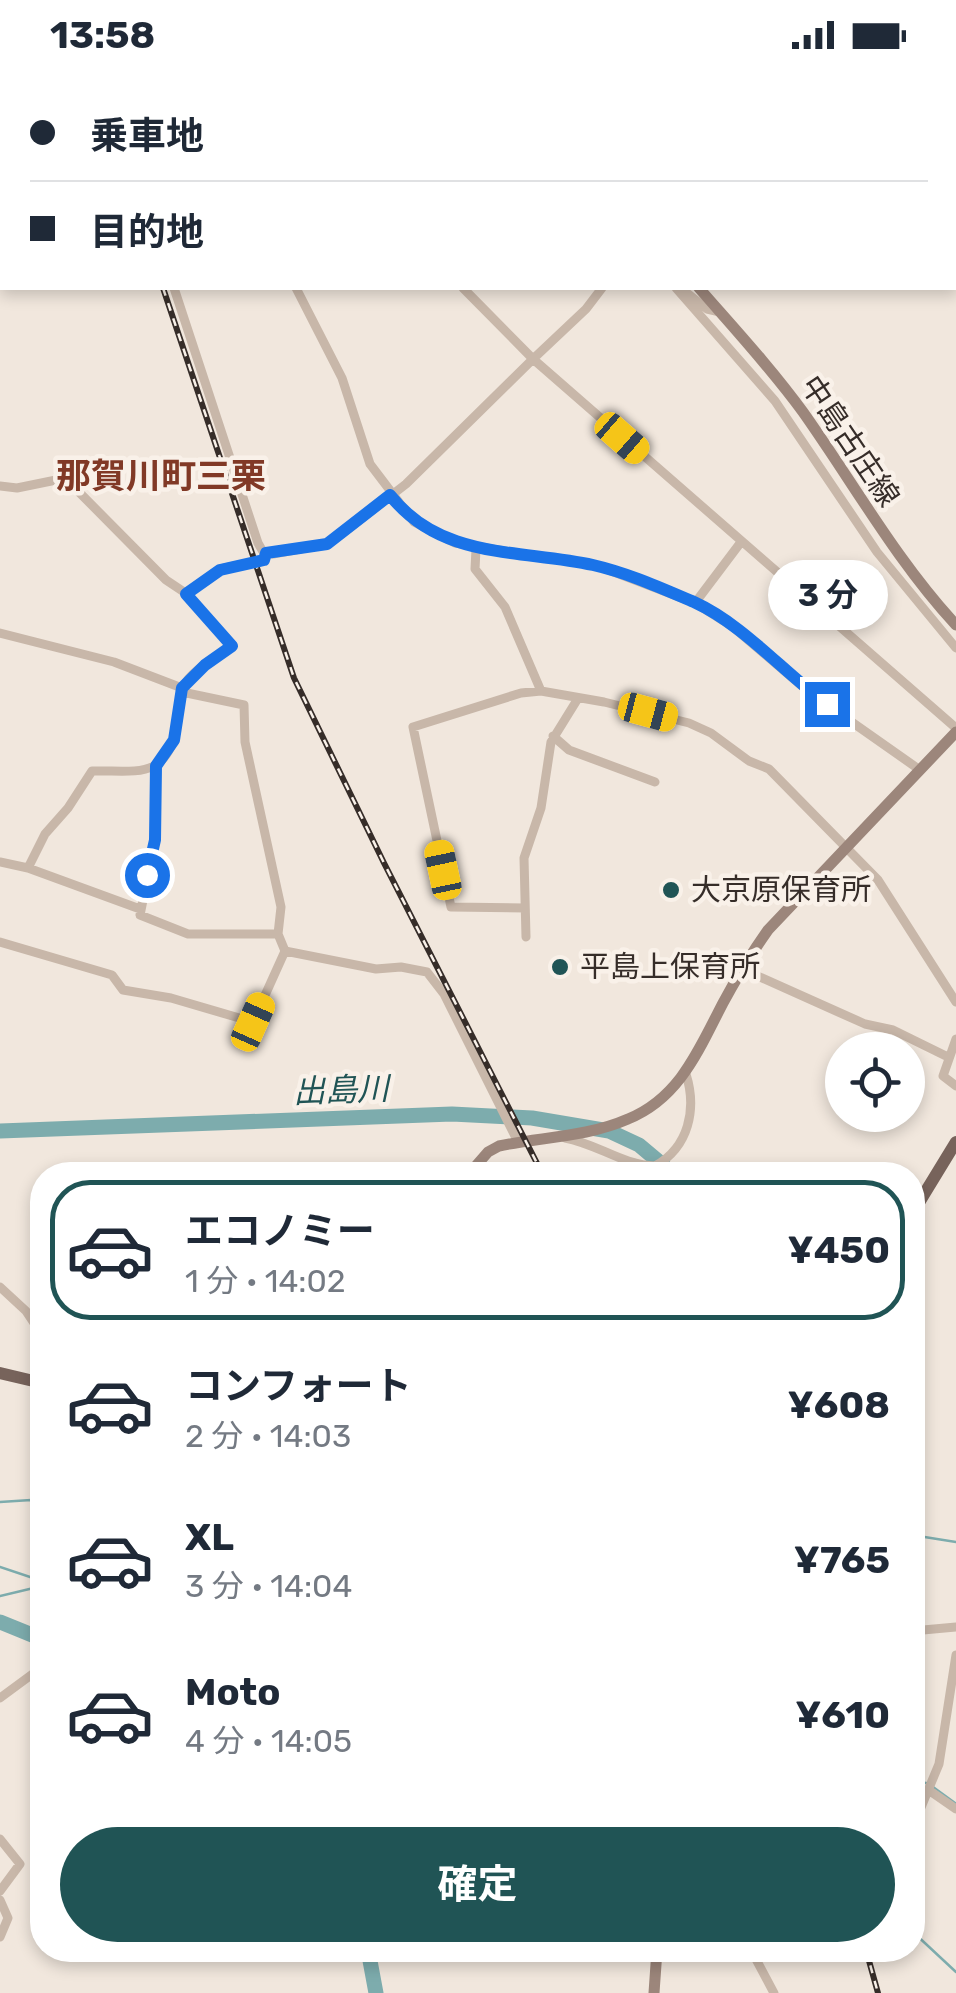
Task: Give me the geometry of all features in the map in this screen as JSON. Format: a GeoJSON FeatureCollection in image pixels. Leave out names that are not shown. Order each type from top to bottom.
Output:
{"type":"FeatureCollection","features":[{"type":"Feature","properties":{"kind":"main road"},"geometry":{"type":"LineString","coordinates":[[925,1193],[956,1142]]}},
{"type":"Feature","properties":{"kind":"main road"},"geometry":{"type":"LineString","coordinates":[[0,1373],[30,1380]]}},
{"type":"Feature","properties":{"kind":"street"},"geometry":{"type":"LineString","coordinates":[[175,290],[258,542],[266,553]]}},
{"type":"Feature","properties":{"kind":"street"},"geometry":{"type":"LineString","coordinates":[[297,290],[342,378],[370,464],[414,522],[455,543],[598,566],[695,603],[724,620],[810,692],[920,770]]}},
{"type":"Feature","properties":{"kind":"street"},"geometry":{"type":"LineString","coordinates":[[465,290],[533,360],[956,730],[768,930],[742,969],[686,1074],[648,1110],[625,1121],[518,1142],[488,1152],[479,1162]]}},
{"type":"Feature","properties":{"kind":"street"},"geometry":{"type":"LineString","coordinates":[[266,553],[327,544],[406,484],[586,309],[600,290]]}},
{"type":"Feature","properties":{"kind":"street"},"geometry":{"type":"LineString","coordinates":[[680,290],[776,401],[877,552],[956,648]]}},
{"type":"Feature","properties":{"kind":"street"},"geometry":{"type":"LineString","coordinates":[[681,290],[720,312]]}},
{"type":"Feature","properties":{"kind":"street","name":"中島古庄線"},"geometry":{"type":"LineString","coordinates":[[701,290],[792,399],[898,556],[956,626]]}},
{"type":"Feature","properties":{"kind":"street"},"geometry":{"type":"LineString","coordinates":[[0,486],[17,488],[68,481],[166,580],[186,594],[232,646],[205,665],[182,690],[174,740],[156,766],[141,773],[92,771],[86,775],[68,808],[45,834],[28,868]]}},
{"type":"Feature","properties":{"kind":"street"},"geometry":{"type":"LineString","coordinates":[[695,603],[741,542]]}},
{"type":"Feature","properties":{"kind":"street"},"geometry":{"type":"LineString","coordinates":[[476,549],[476,570],[505,607],[540,691]]}},
{"type":"Feature","properties":{"kind":"street"},"geometry":{"type":"LineString","coordinates":[[186,594],[220,570],[264,560],[266,553]]}},
{"type":"Feature","properties":{"kind":"street"},"geometry":{"type":"LineString","coordinates":[[0,633],[114,662],[182,690],[244,705],[245,742],[281,907],[278,934],[285,951],[253,1022],[171,998],[123,990],[112,976],[0,942]]}},
{"type":"Feature","properties":{"kind":"street"},"geometry":{"type":"LineString","coordinates":[[525,908],[451,907],[413,727],[530,690],[648,712],[711,732],[749,761],[769,768],[878,880],[956,1002]]}},
{"type":"Feature","properties":{"kind":"street"},"geometry":{"type":"LineString","coordinates":[[526,936],[524,858],[541,808],[553,736],[577,700]]}},
{"type":"Feature","properties":{"kind":"street"},"geometry":{"type":"LineString","coordinates":[[553,736],[569,750],[655,782]]}},
{"type":"Feature","properties":{"kind":"street"},"geometry":{"type":"LineString","coordinates":[[156,766],[155,840],[140,915],[188,934],[278,934]]}},
{"type":"Feature","properties":{"kind":"street"},"geometry":{"type":"LineString","coordinates":[[0,862],[28,868],[140,910]]}},
{"type":"Feature","properties":{"kind":"street"},"geometry":{"type":"LineString","coordinates":[[285,951],[376,969],[401,966],[427,972],[444,994],[518,1142]]}},
{"type":"Feature","properties":{"kind":"street"},"geometry":{"type":"LineString","coordinates":[[742,969],[948,1057]]}},
{"type":"Feature","properties":{"kind":"street"},"geometry":{"type":"LineString","coordinates":[[956,1040],[943,1076],[956,1086]]}},
{"type":"Feature","properties":{"kind":"street"},"geometry":{"type":"LineString","coordinates":[[665,1162],[685,1134],[691,1103],[686,1074]]}},
{"type":"Feature","properties":{"kind":"street"},"geometry":{"type":"LineString","coordinates":[[559,1136],[592,1145],[628,1162]]}},
{"type":"Feature","properties":{"kind":"street"},"geometry":{"type":"LineString","coordinates":[[0,1287],[30,1317]]}},
{"type":"Feature","properties":{"kind":"street"},"geometry":{"type":"LineString","coordinates":[[925,1629],[956,1628]]}},
{"type":"Feature","properties":{"kind":"street"},"geometry":{"type":"LineString","coordinates":[[925,1801],[939,1764],[956,1656]]}},
{"type":"Feature","properties":{"kind":"street"},"geometry":{"type":"LineString","coordinates":[[0,1698],[30,1675]]}},
{"type":"Feature","properties":{"kind":"street"},"geometry":{"type":"LineString","coordinates":[[931,1788],[956,1809]]}},
{"type":"Feature","properties":{"kind":"street"},"geometry":{"type":"LineString","coordinates":[[0,1839],[20,1864],[0,1891]]}},
{"type":"Feature","properties":{"kind":"street"},"geometry":{"type":"LineString","coordinates":[[0,1900],[8,1918],[0,1937]]}},
{"type":"Feature","properties":{"kind":"street"},"geometry":{"type":"LineString","coordinates":[[654,1993],[656,1962]]}},
{"type":"Feature","properties":{"kind":"street"},"geometry":{"type":"LineString","coordinates":[[758,1962],[774,1993]]}},
{"type":"Feature","properties":{"kind":"waterway","name":"出島川"},"geometry":{"type":"LineString","coordinates":[[0,1131],[452,1114],[532,1118],[609,1131],[639,1145],[659,1162]]}},
{"type":"Feature","properties":{"kind":"waterway"},"geometry":{"type":"LineString","coordinates":[[0,1502],[30,1500]]}},
{"type":"Feature","properties":{"kind":"waterway"},"geometry":{"type":"LineString","coordinates":[[925,1537],[956,1542]]}},
{"type":"Feature","properties":{"kind":"waterway"},"geometry":{"type":"LineString","coordinates":[[0,1567],[30,1577]]}},
{"type":"Feature","properties":{"kind":"waterway"},"geometry":{"type":"LineString","coordinates":[[0,1596],[30,1589]]}},
{"type":"Feature","properties":{"kind":"waterway"},"geometry":{"type":"LineString","coordinates":[[0,1622],[30,1634]]}},
{"type":"Feature","properties":{"kind":"waterway"},"geometry":{"type":"LineString","coordinates":[[933,1787],[955,1803]]}},
{"type":"Feature","properties":{"kind":"waterway"},"geometry":{"type":"LineString","coordinates":[[925,1943],[956,1972]]}},
{"type":"Feature","properties":{"kind":"waterway"},"geometry":{"type":"LineString","coordinates":[[370,1962],[376,1993]]}},
{"type":"Feature","properties":{"kind":"railway"},"geometry":{"type":"LineString","coordinates":[[164,290],[294,678],[536,1162]]}},
{"type":"Feature","properties":{"kind":"railway"},"geometry":{"type":"LineString","coordinates":[[869,1962],[878,1993]]}},
{"type":"Feature","properties":{"kind":"place","name":"大京原保育所"},"geometry":{"type":"Point","coordinates":[671,890]}},
{"type":"Feature","properties":{"kind":"place","name":"平島上保育所"},"geometry":{"type":"Point","coordinates":[560,967]}},
{"type":"Feature","properties":{"kind":"district","name":"那賀川町三栗"},"geometry":{"type":"Point","coordinates":[161,476]}},
{"type":"Feature","properties":{"kind":"route"},"geometry":{"type":"LineString","coordinates":[[147,875],[155,840],[159,772],[156,766],[174,740],[182,688],[232,646],[186,594],[220,570],[264,560],[266,553],[327,544],[390,495],[414,522],[455,543],[598,566],[695,603],[733,627],[827,704]]}}]}
